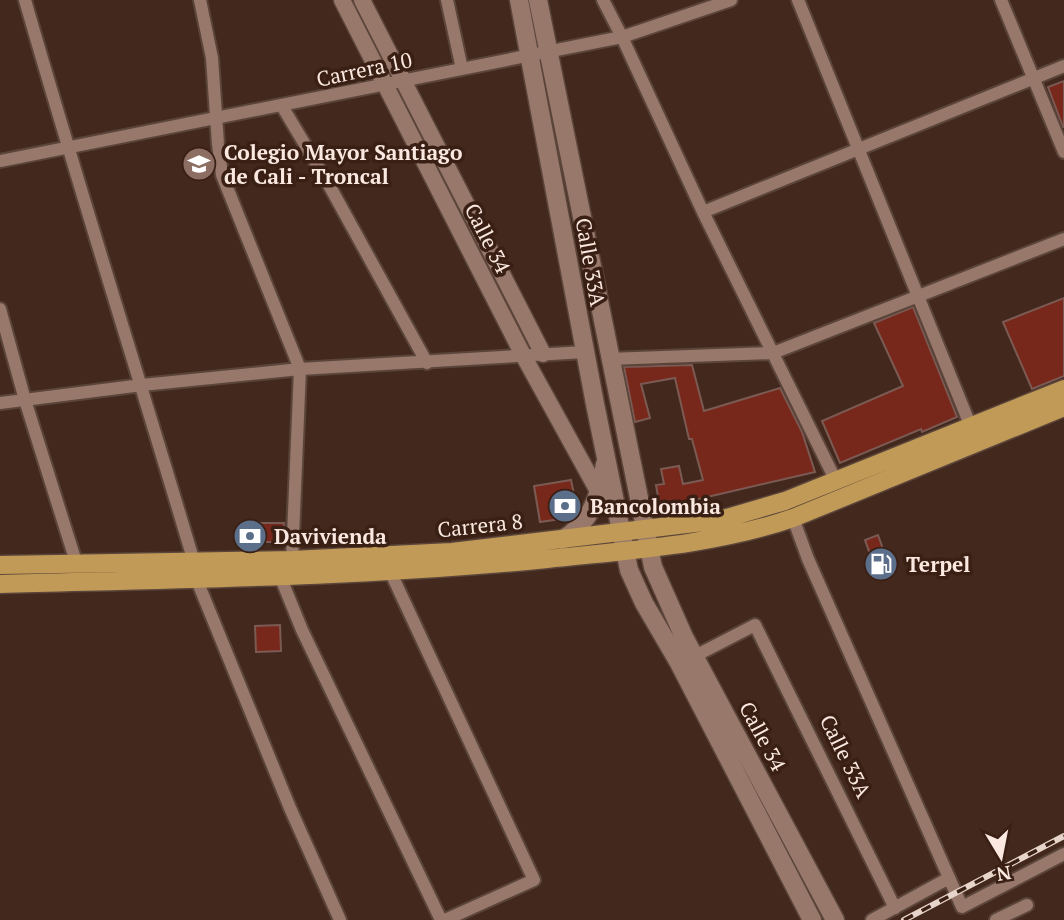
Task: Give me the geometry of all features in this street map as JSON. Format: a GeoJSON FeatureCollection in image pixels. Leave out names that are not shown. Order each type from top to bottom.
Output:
{"type":"FeatureCollection","features":[{"type":"Feature","properties":{"kind":"main road","name":"Calle 33A"},"geometry":{"type":"LineString","coordinates":[[519,0],[539,54],[609,359],[634,538]]}},
{"type":"Feature","properties":{"kind":"main road","name":"Calle 33A"},"geometry":{"type":"LineString","coordinates":[[538,0],[539,54],[585,352],[606,456],[634,538]]}},
{"type":"Feature","properties":{"kind":"main road","name":"Carrera 8"},"geometry":{"type":"LineString","coordinates":[[0,565],[76,562],[280,576],[454,568],[634,538],[754,512],[1064,389]]}},
{"type":"Feature","properties":{"kind":"main road"},"geometry":{"type":"LineString","coordinates":[[595,404],[606,422],[634,538]]}},
{"type":"Feature","properties":{"kind":"main road","name":"Carrera 8"},"geometry":{"type":"LineString","coordinates":[[0,584],[292,560],[452,552],[562,540],[751,531],[793,518],[1064,407]]}},
{"type":"Feature","properties":{"kind":"main road"},"geometry":{"type":"LineString","coordinates":[[562,540],[575,533],[586,520],[599,493],[606,456]]}},
{"type":"Feature","properties":{"kind":"main road","name":"Calle 34"},"geometry":{"type":"LineString","coordinates":[[634,538],[835,920]]}},
{"type":"Feature","properties":{"kind":"main road","name":"Calle 34"},"geometry":{"type":"LineString","coordinates":[[634,538],[629,570],[644,603],[679,663],[812,920]]}},
{"type":"Feature","properties":{"kind":"main road"},"geometry":{"type":"LineString","coordinates":[[735,775],[753,766]]}},
{"type":"Feature","properties":{"kind":"street"},"geometry":{"type":"LineString","coordinates":[[25,0],[195,570],[290,808],[340,920]]}},
{"type":"Feature","properties":{"kind":"street"},"geometry":{"type":"LineString","coordinates":[[200,0],[212,58],[218,144],[225,186],[300,369],[292,560]]}},
{"type":"Feature","properties":{"kind":"street","name":"Calle 34"},"geometry":{"type":"LineString","coordinates":[[342,0],[523,355],[599,493]]}},
{"type":"Feature","properties":{"kind":"street","name":"Calle 34"},"geometry":{"type":"LineString","coordinates":[[362,0],[543,354]]}},
{"type":"Feature","properties":{"kind":"street"},"geometry":{"type":"LineString","coordinates":[[447,0],[462,69]]}},
{"type":"Feature","properties":{"kind":"street"},"geometry":{"type":"LineString","coordinates":[[603,0],[703,212],[836,481]]}},
{"type":"Feature","properties":{"kind":"street","name":"Carrera 10"},"geometry":{"type":"LineString","coordinates":[[0,161],[622,37],[731,0]]}},
{"type":"Feature","properties":{"kind":"street"},"geometry":{"type":"LineString","coordinates":[[798,0],[971,427]]}},
{"type":"Feature","properties":{"kind":"street"},"geometry":{"type":"LineString","coordinates":[[1001,0],[1064,152]]}},
{"type":"Feature","properties":{"kind":"street"},"geometry":{"type":"LineString","coordinates":[[703,212],[1064,66]]}},
{"type":"Feature","properties":{"kind":"street"},"geometry":{"type":"LineString","coordinates":[[282,106],[329,185],[427,363]]}},
{"type":"Feature","properties":{"kind":"street"},"geometry":{"type":"LineString","coordinates":[[441,196],[457,188]]}},
{"type":"Feature","properties":{"kind":"street"},"geometry":{"type":"LineString","coordinates":[[609,359],[773,353],[1064,239]]}},
{"type":"Feature","properties":{"kind":"street"},"geometry":{"type":"LineString","coordinates":[[0,309],[25,400],[76,562]]}},
{"type":"Feature","properties":{"kind":"street"},"geometry":{"type":"LineString","coordinates":[[0,403],[300,369],[585,352]]}},
{"type":"Feature","properties":{"kind":"street"},"geometry":{"type":"LineString","coordinates":[[793,518],[808,559],[963,907],[1064,854]]}},
{"type":"Feature","properties":{"kind":"street"},"geometry":{"type":"LineString","coordinates":[[280,576],[302,630],[443,920],[534,880],[390,570]]}},
{"type":"Feature","properties":{"kind":"street","name":"Calle 33A"},"geometry":{"type":"LineString","coordinates":[[695,656],[755,625],[895,908]]}},
{"type":"Feature","properties":{"kind":"street"},"geometry":{"type":"LineString","coordinates":[[872,920],[949,878]]}},
{"type":"Feature","properties":{"kind":"street"},"geometry":{"type":"LineString","coordinates":[[996,920],[1027,905]]}},
{"type":"Feature","properties":{"kind":"building"},"geometry":{"type":"Polygon","coordinates":[[[1064,81],[1064,127],[1063,127],[1048,87],[1064,81]]]}},
{"type":"Feature","properties":{"kind":"building"},"geometry":{"type":"Polygon","coordinates":[[[1064,298],[1064,376],[1032,389],[1003,322],[1064,298]]]}},
{"type":"Feature","properties":{"kind":"building"},"geometry":{"type":"Polygon","coordinates":[[[913,307],[957,417],[840,463],[822,421],[903,386],[874,323],[913,307]]]}},
{"type":"Feature","properties":{"kind":"building"},"geometry":{"type":"Polygon","coordinates":[[[692,365],[704,411],[780,388],[802,432],[815,472],[660,508],[656,485],[664,484],[661,469],[679,466],[683,484],[703,480],[692,439],[689,439],[675,378],[641,384],[650,418],[635,422],[624,367],[692,365]]]}},
{"type":"Feature","properties":{"kind":"building"},"geometry":{"type":"Polygon","coordinates":[[[571,480],[575,499],[560,519],[540,522],[534,486],[571,480]]]}},
{"type":"Feature","properties":{"kind":"building"},"geometry":{"type":"Polygon","coordinates":[[[241,523],[284,523],[283,542],[241,542],[241,523]]]}},
{"type":"Feature","properties":{"kind":"building","name":"Terpel"},"geometry":{"type":"Polygon","coordinates":[[[878,535],[892,574],[879,579],[865,540],[878,535]]]}},
{"type":"Feature","properties":{"kind":"building"},"geometry":{"type":"Polygon","coordinates":[[[280,625],[281,651],[256,652],[255,626],[280,625]]]}},
{"type":"Feature","properties":{"kind":"railway"},"geometry":{"type":"LineString","coordinates":[[904,920],[1064,836]]}},
{"type":"Feature","properties":{"kind":"place","name":"Colegio Mayor Santiago de Cali - Troncal"},"geometry":{"type":"Point","coordinates":[199,164]}},
{"type":"Feature","properties":{"kind":"place","name":"Bancolombia"},"geometry":{"type":"Point","coordinates":[565,506]}},
{"type":"Feature","properties":{"kind":"place","name":"Davivienda"},"geometry":{"type":"Point","coordinates":[250,536]}},
{"type":"Feature","properties":{"kind":"place","name":"Terpel"},"geometry":{"type":"Point","coordinates":[881,564]}}]}
